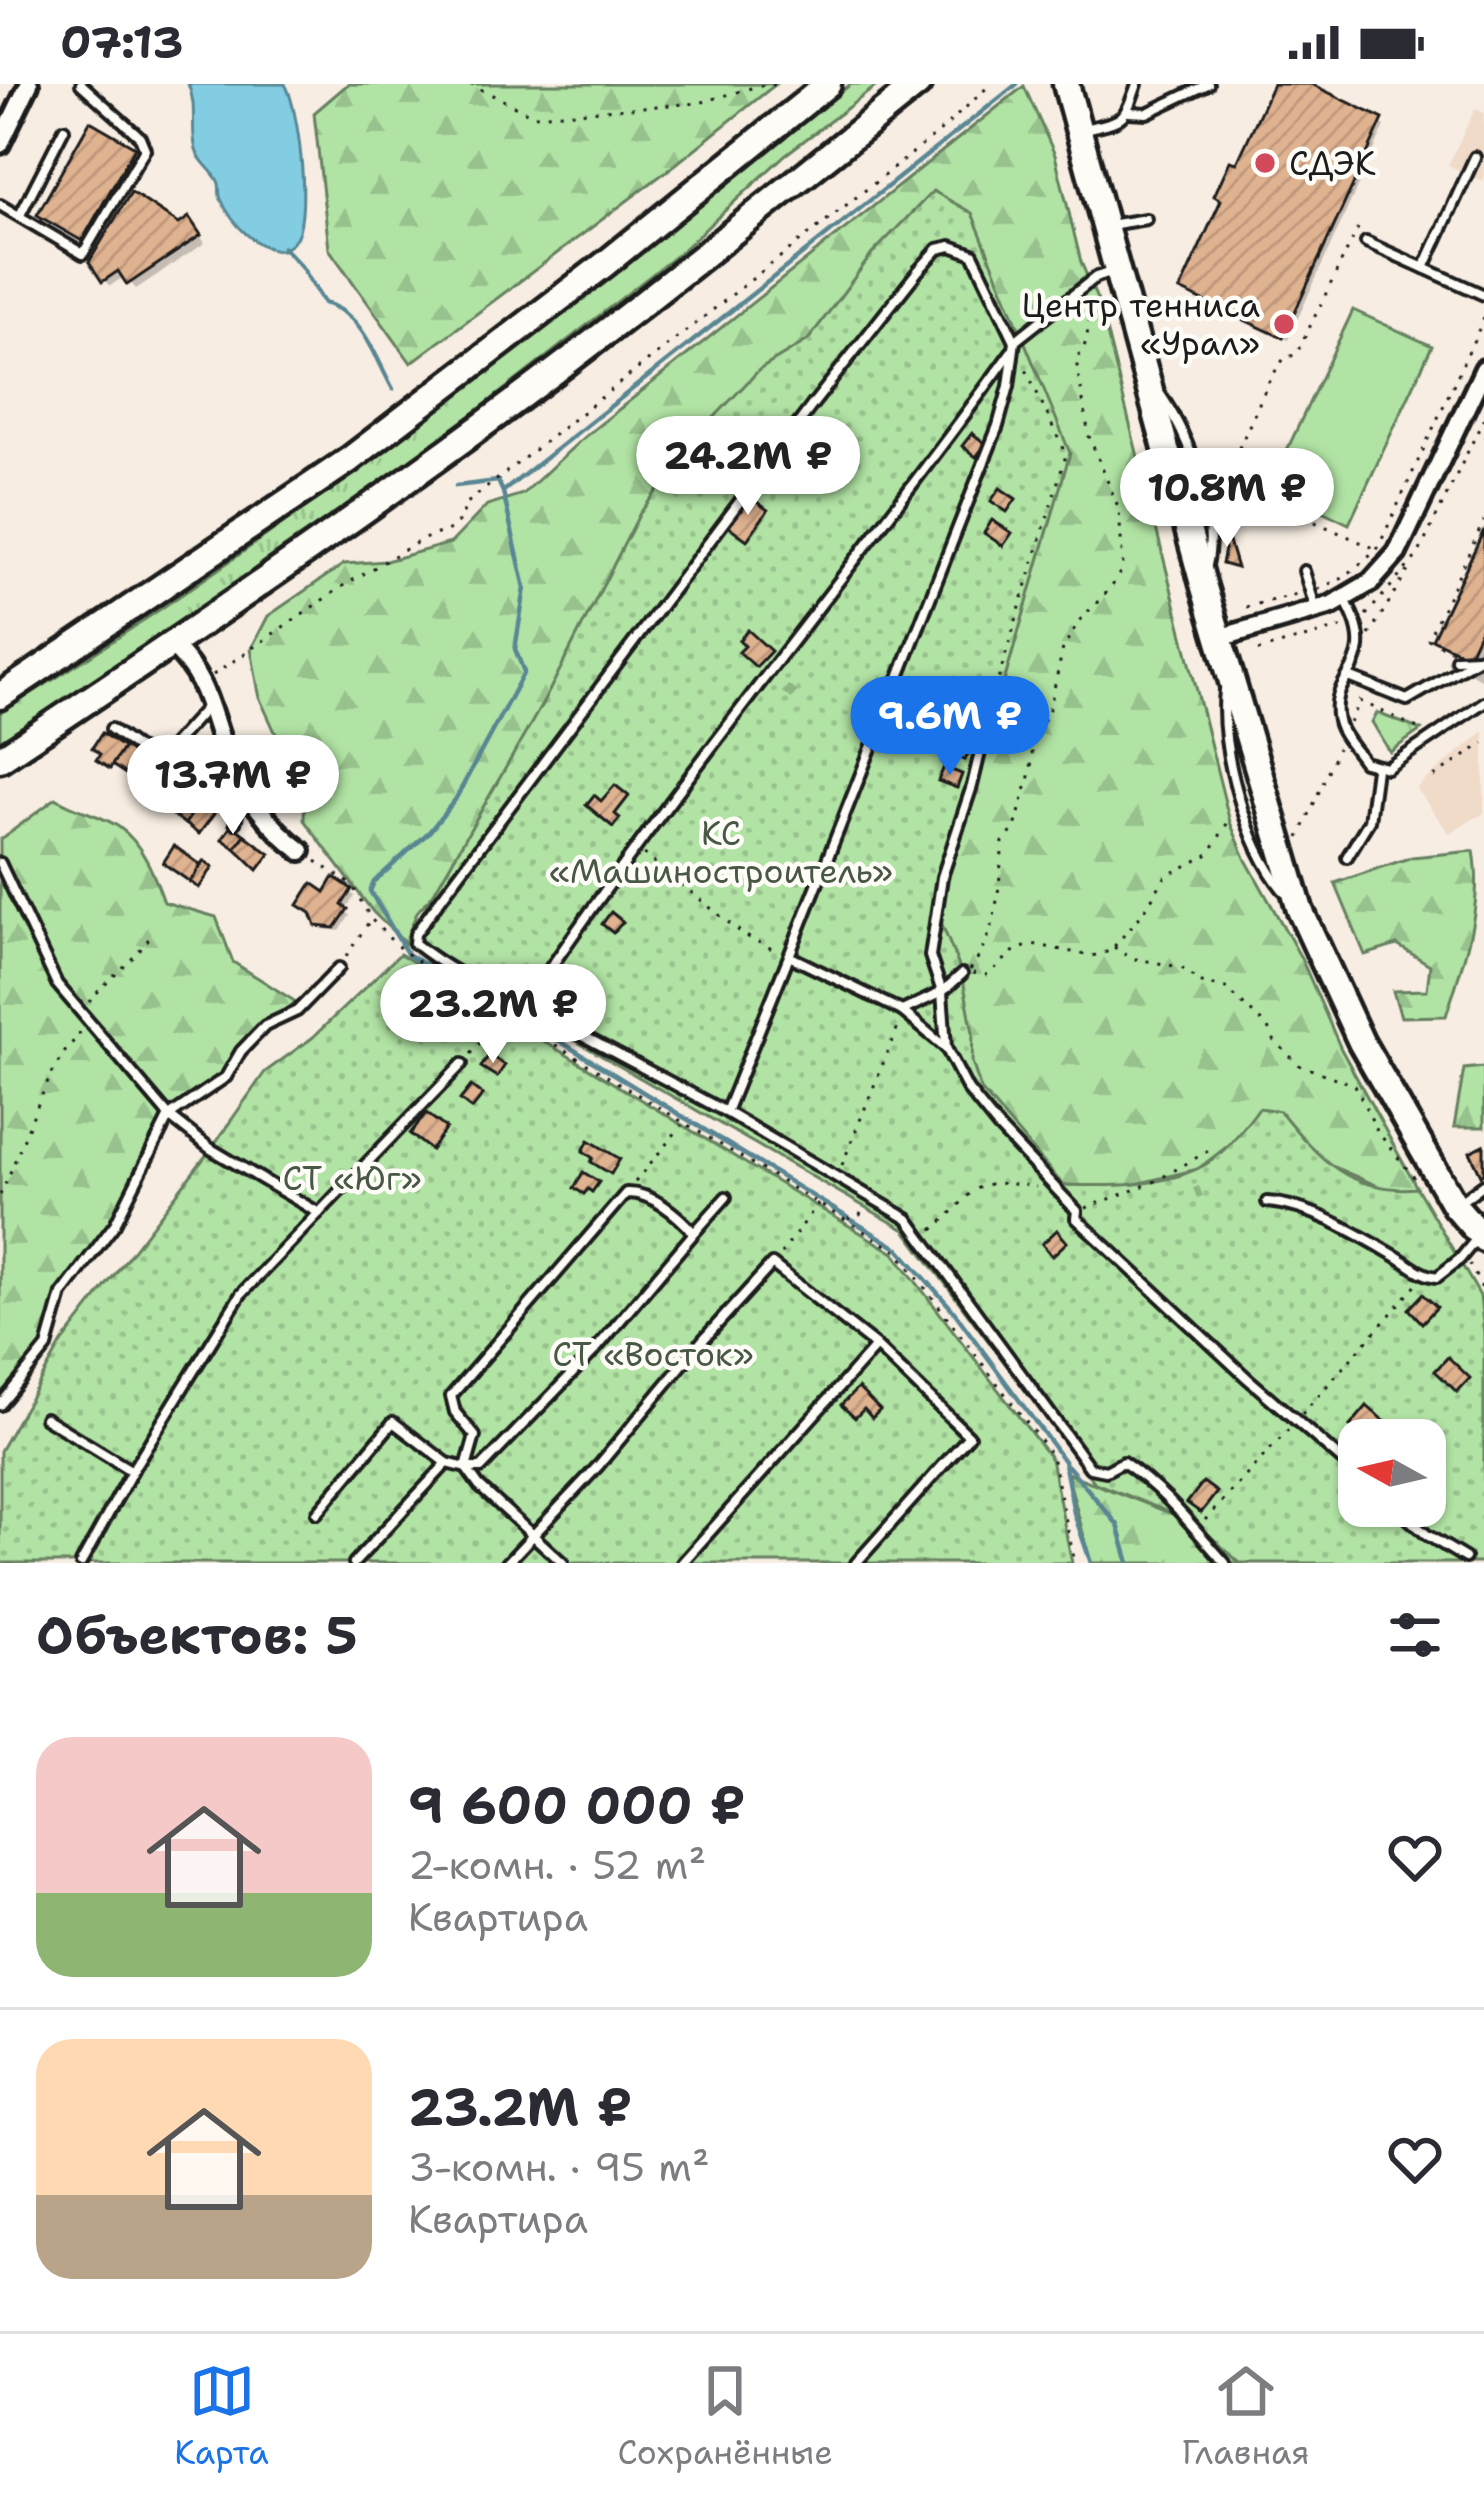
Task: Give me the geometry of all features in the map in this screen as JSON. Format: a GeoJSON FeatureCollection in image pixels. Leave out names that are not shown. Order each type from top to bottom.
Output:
{"type":"FeatureCollection","features":[{"type":"Feature","properties":{"kind":"main road"},"geometry":{"type":"LineString","coordinates":[[0,696],[349,460],[605,264],[828,84]]}},
{"type":"Feature","properties":{"kind":"main road"},"geometry":{"type":"LineString","coordinates":[[0,759],[172,646],[445,453],[918,84]]}},
{"type":"Feature","properties":{"kind":"main road"},"geometry":{"type":"LineString","coordinates":[[1066,84],[1203,584],[1300,910],[1360,1042],[1455,1206],[1482,1236]]}},
{"type":"Feature","properties":{"kind":"street"},"geometry":{"type":"LineString","coordinates":[[0,144],[28,84]]}},
{"type":"Feature","properties":{"kind":"street"},"geometry":{"type":"LineString","coordinates":[[1220,638],[1345,600],[1371,582],[1397,553],[1484,369]]}},
{"type":"Feature","properties":{"kind":"street"},"geometry":{"type":"LineString","coordinates":[[172,646],[188,661],[212,701],[227,755],[243,785],[284,839],[301,851]]}},
{"type":"Feature","properties":{"kind":"lane"},"geometry":{"type":"LineString","coordinates":[[0,205],[83,254],[145,149],[140,137],[81,84]]}},
{"type":"Feature","properties":{"kind":"lane"},"geometry":{"type":"LineString","coordinates":[[1080,130],[1119,121],[1129,112],[1138,84]]}},
{"type":"Feature","properties":{"kind":"lane"},"geometry":{"type":"LineString","coordinates":[[1129,112],[1147,112],[1208,84]]}},
{"type":"Feature","properties":{"kind":"lane"},"geometry":{"type":"LineString","coordinates":[[20,215],[64,129]]}},
{"type":"Feature","properties":{"kind":"lane"},"geometry":{"type":"LineString","coordinates":[[1424,268],[1475,157]]}},
{"type":"Feature","properties":{"kind":"lane"},"geometry":{"type":"LineString","coordinates":[[1107,226],[1146,219]]}},
{"type":"Feature","properties":{"kind":"lane"},"geometry":{"type":"LineString","coordinates":[[1366,242],[1484,295]]}},
{"type":"Feature","properties":{"kind":"lane"},"geometry":{"type":"LineString","coordinates":[[726,1112],[998,426],[1009,386],[1013,345],[973,254],[951,246],[938,249],[813,404],[461,870],[415,934],[414,943],[491,992],[525,1005],[726,1112],[908,1219],[1090,1468],[1106,1471],[1123,1462],[1171,1500],[1225,1563]]}},
{"type":"Feature","properties":{"kind":"lane"},"geometry":{"type":"LineString","coordinates":[[525,1005],[635,847],[869,545],[1013,345],[1096,277],[1118,269]]}},
{"type":"Feature","properties":{"kind":"lane"},"geometry":{"type":"LineString","coordinates":[[1304,571],[1316,610]]}},
{"type":"Feature","properties":{"kind":"lane"},"geometry":{"type":"LineString","coordinates":[[1345,600],[1358,623],[1362,646],[1337,712],[1344,734],[1364,763],[1387,768],[1484,702]]}},
{"type":"Feature","properties":{"kind":"lane"},"geometry":{"type":"LineString","coordinates":[[1456,658],[1484,655]]}},
{"type":"Feature","properties":{"kind":"lane"},"geometry":{"type":"LineString","coordinates":[[1348,677],[1397,698],[1413,699],[1484,655]]}},
{"type":"Feature","properties":{"kind":"lane"},"geometry":{"type":"LineString","coordinates":[[946,1048],[942,992],[930,956],[942,877],[972,786],[993,698]]}},
{"type":"Feature","properties":{"kind":"lane"},"geometry":{"type":"LineString","coordinates":[[110,729],[154,760],[162,757],[212,701]]}},
{"type":"Feature","properties":{"kind":"lane"},"geometry":{"type":"LineString","coordinates":[[192,798],[227,755]]}},
{"type":"Feature","properties":{"kind":"lane"},"geometry":{"type":"LineString","coordinates":[[1347,856],[1369,820],[1376,768]]}},
{"type":"Feature","properties":{"kind":"lane"},"geometry":{"type":"LineString","coordinates":[[235,823],[243,785]]}},
{"type":"Feature","properties":{"kind":"lane"},"geometry":{"type":"LineString","coordinates":[[0,863],[58,983],[169,1116],[212,1149],[319,1213]]}},
{"type":"Feature","properties":{"kind":"lane"},"geometry":{"type":"LineString","coordinates":[[789,956],[902,1011],[946,1048],[968,1090],[1077,1211],[1076,1218],[1338,1456]]}},
{"type":"Feature","properties":{"kind":"lane"},"geometry":{"type":"LineString","coordinates":[[0,1405],[47,1347],[62,1294],[115,1224],[169,1116],[226,1077],[241,1051],[265,1026],[297,1011],[339,968]]}},
{"type":"Feature","properties":{"kind":"lane"},"geometry":{"type":"LineString","coordinates":[[902,1011],[942,992],[965,974]]}},
{"type":"Feature","properties":{"kind":"lane"},"geometry":{"type":"LineString","coordinates":[[81,1563],[241,1294],[462,1064]]}},
{"type":"Feature","properties":{"kind":"lane"},"geometry":{"type":"LineString","coordinates":[[1455,1206],[1484,1184]]}},
{"type":"Feature","properties":{"kind":"lane"},"geometry":{"type":"LineString","coordinates":[[466,1468],[476,1436],[455,1412],[451,1396],[626,1193],[636,1192],[677,1214],[694,1233]]}},
{"type":"Feature","properties":{"kind":"lane"},"geometry":{"type":"LineString","coordinates":[[316,1513],[393,1422],[447,1463],[481,1468],[532,1420],[726,1197]]}},
{"type":"Feature","properties":{"kind":"lane"},"geometry":{"type":"LineString","coordinates":[[1267,1202],[1288,1204],[1330,1221],[1423,1276],[1437,1277],[1482,1236]]}},
{"type":"Feature","properties":{"kind":"lane"},"geometry":{"type":"LineString","coordinates":[[507,1563],[599,1465],[772,1264],[876,1346],[969,1436],[856,1563]]}},
{"type":"Feature","properties":{"kind":"lane"},"geometry":{"type":"LineString","coordinates":[[682,1563],[876,1346]]}},
{"type":"Feature","properties":{"kind":"lane"},"geometry":{"type":"LineString","coordinates":[[44,1418],[132,1471]]}},
{"type":"Feature","properties":{"kind":"lane"},"geometry":{"type":"LineString","coordinates":[[354,1563],[447,1463]]}},
{"type":"Feature","properties":{"kind":"lane"},"geometry":{"type":"LineString","coordinates":[[466,1468],[479,1486],[563,1563]]}},
{"type":"Feature","properties":{"kind":"lane"},"geometry":{"type":"LineString","coordinates":[[1418,1527],[1466,1558]]}},
{"type":"Feature","properties":{"kind":"path"},"geometry":{"type":"LineString","coordinates":[[470,84],[533,115],[699,103],[783,84]]}},
{"type":"Feature","properties":{"kind":"path"},"geometry":{"type":"LineString","coordinates":[[201,683],[344,586],[451,529],[467,503],[938,133],[991,84]]}},
{"type":"Feature","properties":{"kind":"path"},"geometry":{"type":"LineString","coordinates":[[1358,227],[1296,356],[1285,357],[1270,379],[1239,448],[1250,493],[1377,550]]}},
{"type":"Feature","properties":{"kind":"path"},"geometry":{"type":"LineString","coordinates":[[965,974],[990,940],[1002,885],[1003,842],[1016,828],[1033,743],[1049,707],[1063,648],[1123,567],[1119,508],[1089,436],[1078,381],[1076,360],[1090,322],[1072,298]]}},
{"type":"Feature","properties":{"kind":"path"},"geometry":{"type":"LineString","coordinates":[[1246,607],[1343,578],[1377,550],[1484,318]]}},
{"type":"Feature","properties":{"kind":"path"},"geometry":{"type":"LineString","coordinates":[[993,698],[1066,455],[1013,345]]}},
{"type":"Feature","properties":{"kind":"path"},"geometry":{"type":"LineString","coordinates":[[1469,660],[1428,639],[1484,521]]}},
{"type":"Feature","properties":{"kind":"path"},"geometry":{"type":"LineString","coordinates":[[1362,646],[1418,555]]}},
{"type":"Feature","properties":{"kind":"path"},"geometry":{"type":"LineString","coordinates":[[1298,840],[1360,701],[1433,735]]}},
{"type":"Feature","properties":{"kind":"path"},"geometry":{"type":"LineString","coordinates":[[1434,777],[1484,743]]}},
{"type":"Feature","properties":{"kind":"path"},"geometry":{"type":"LineString","coordinates":[[965,974],[988,975],[1012,952],[1032,944],[1092,956],[1114,946],[1144,912],[1165,877],[1209,854],[1230,822],[1234,803]]}},
{"type":"Feature","properties":{"kind":"path"},"geometry":{"type":"LineString","coordinates":[[635,847],[744,935],[789,956]]}},
{"type":"Feature","properties":{"kind":"path"},"geometry":{"type":"LineString","coordinates":[[301,851],[352,884],[371,919],[396,945],[429,968]]}},
{"type":"Feature","properties":{"kind":"path"},"geometry":{"type":"LineString","coordinates":[[339,968],[371,919]]}},
{"type":"Feature","properties":{"kind":"path"},"geometry":{"type":"LineString","coordinates":[[0,1195],[66,1045],[79,1036],[81,1012],[152,934]]}},
{"type":"Feature","properties":{"kind":"path"},"geometry":{"type":"LineString","coordinates":[[1114,946],[1131,958],[1180,968],[1202,983],[1226,988],[1299,1065],[1354,1085],[1377,1131],[1391,1144],[1408,1174],[1428,1192]]}},
{"type":"Feature","properties":{"kind":"path"},"geometry":{"type":"LineString","coordinates":[[466,991],[898,1252],[1052,1456],[1076,1563]]}},
{"type":"Feature","properties":{"kind":"path"},"geometry":{"type":"LineString","coordinates":[[835,1177],[859,1130],[902,1011]]}},
{"type":"Feature","properties":{"kind":"path"},"geometry":{"type":"LineString","coordinates":[[462,1064],[503,1014]]}},
{"type":"Feature","properties":{"kind":"path"},"geometry":{"type":"LineString","coordinates":[[626,1193],[684,1123]]}},
{"type":"Feature","properties":{"kind":"path"},"geometry":{"type":"LineString","coordinates":[[1077,1211],[1154,1182],[1208,1151]]}},
{"type":"Feature","properties":{"kind":"path"},"geometry":{"type":"LineString","coordinates":[[922,1238],[973,1187],[986,1183],[1054,1186]]}},
{"type":"Feature","properties":{"kind":"path"},"geometry":{"type":"LineString","coordinates":[[772,1264],[818,1204]]}},
{"type":"Feature","properties":{"kind":"path"},"geometry":{"type":"LineString","coordinates":[[1463,1255],[1481,1286],[1484,1306]]}},
{"type":"Feature","properties":{"kind":"path"},"geometry":{"type":"LineString","coordinates":[[1196,1530],[1423,1276]]}},
{"type":"Feature","properties":{"kind":"shaded area"},"geometry":{"type":"Polygon","coordinates":[[[1475,109],[1484,113],[1484,182],[1448,165],[1475,109]]]}},
{"type":"Feature","properties":{"kind":"shaded area"},"geometry":{"type":"Polygon","coordinates":[[[1484,731],[1484,813],[1449,833],[1416,788],[1484,731]]]}},
{"type":"Feature","properties":{"kind":"green space"},"geometry":{"type":"Polygon","coordinates":[[[348,84],[776,84],[411,363],[329,249],[314,113],[348,84]]]}},
{"type":"Feature","properties":{"kind":"green space"},"geometry":{"type":"Polygon","coordinates":[[[851,84],[879,84],[785,155],[677,255],[428,449],[0,745],[0,713],[112,642],[329,490],[540,331],[851,84]]]}},
{"type":"Feature","properties":{"kind":"green space"},"geometry":{"type":"Polygon","coordinates":[[[1024,86],[1055,155],[1081,262],[1100,306],[1230,822],[1301,958],[1341,1049],[1417,1188],[1408,1199],[1322,1162],[1280,1112],[1260,1109],[1229,1145],[1198,1169],[1124,1187],[1063,1185],[914,1077],[947,879],[1053,512],[468,856],[417,912],[405,943],[373,912],[304,820],[305,778],[281,745],[260,699],[251,649],[268,616],[344,564],[386,561],[451,543],[487,505],[523,494],[583,438],[1024,86]]]}},
{"type":"Feature","properties":{"kind":"green space","name":"КС «Машиностроитель»"},"geometry":{"type":"Polygon","coordinates":[[[933,191],[972,213],[1070,453],[947,879],[941,922],[962,974],[973,1033],[972,1062],[981,1090],[1063,1185],[1165,1180],[1197,1169],[1215,1158],[1259,1108],[1280,1111],[1323,1158],[1355,1179],[1417,1188],[1480,1296],[1484,1563],[1240,1563],[1196,1523],[1095,1483],[905,1230],[405,943],[544,701],[640,513],[709,423],[759,370],[808,340],[872,254],[933,191]]]}},
{"type":"Feature","properties":{"kind":"green space"},"geometry":{"type":"Polygon","coordinates":[[[1353,310],[1432,346],[1349,524],[1270,486],[1353,310]]]}},
{"type":"Feature","properties":{"kind":"green space"},"geometry":{"type":"Polygon","coordinates":[[[1377,713],[1421,730],[1390,752],[1372,722],[1377,713]]]}},
{"type":"Feature","properties":{"kind":"green space"},"geometry":{"type":"Polygon","coordinates":[[[56,798],[127,834],[147,861],[164,902],[216,917],[233,962],[296,1002],[248,1039],[226,1077],[169,1116],[115,1224],[62,1294],[47,1347],[0,1405],[0,840],[56,798]]]}},
{"type":"Feature","properties":{"kind":"green space"},"geometry":{"type":"Polygon","coordinates":[[[1474,851],[1474,913],[1446,1016],[1401,1017],[1393,991],[1427,990],[1430,965],[1397,945],[1365,955],[1335,883],[1412,857],[1474,851]]]}},
{"type":"Feature","properties":{"kind":"green space"},"geometry":{"type":"Polygon","coordinates":[[[400,954],[894,1253],[1051,1459],[1072,1563],[0,1563],[0,1451],[62,1343],[265,1072],[312,1038],[400,954]]]}},
{"type":"Feature","properties":{"kind":"green space"},"geometry":{"type":"Polygon","coordinates":[[[1484,1067],[1484,1127],[1454,1127],[1464,1069],[1484,1067]]]}},
{"type":"Feature","properties":{"kind":"green space"},"geometry":{"type":"Polygon","coordinates":[[[1067,1473],[1196,1523],[1240,1563],[1091,1563],[1067,1473]]]}},
{"type":"Feature","properties":{"kind":"water"},"geometry":{"type":"Polygon","coordinates":[[[188,84],[285,84],[298,136],[303,205],[297,236],[284,250],[255,241],[225,208],[218,181],[196,150],[188,84]]]}},
{"type":"Feature","properties":{"kind":"building"},"geometry":{"type":"Polygon","coordinates":[[[1273,84],[1311,84],[1383,119],[1283,338],[1180,290],[1221,200],[1214,196],[1230,161],[1237,163],[1273,84]]]}},
{"type":"Feature","properties":{"kind":"building"},"geometry":{"type":"Polygon","coordinates":[[[90,121],[135,147],[82,241],[37,215],[90,121]]]}},
{"type":"Feature","properties":{"kind":"building"},"geometry":{"type":"Polygon","coordinates":[[[131,192],[179,224],[189,217],[201,235],[127,285],[118,271],[102,282],[89,262],[131,192]]]}},
{"type":"Feature","properties":{"kind":"building"},"geometry":{"type":"Polygon","coordinates":[[[972,433],[986,444],[976,457],[962,446],[972,433]]]}},
{"type":"Feature","properties":{"kind":"building"},"geometry":{"type":"Polygon","coordinates":[[[1000,488],[1016,499],[1007,512],[991,501],[1000,488]]]}},
{"type":"Feature","properties":{"kind":"building"},"geometry":{"type":"Polygon","coordinates":[[[750,497],[768,510],[747,540],[728,526],[750,497]]]}},
{"type":"Feature","properties":{"kind":"building"},"geometry":{"type":"Polygon","coordinates":[[[992,520],[1012,533],[1003,546],[984,533],[992,520]]]}},
{"type":"Feature","properties":{"kind":"building"},"geometry":{"type":"Polygon","coordinates":[[[1224,525],[1237,568],[1222,564],[1225,549],[1220,527],[1224,525]]]}},
{"type":"Feature","properties":{"kind":"building"},"geometry":{"type":"Polygon","coordinates":[[[1484,530],[1484,622],[1468,656],[1432,639],[1484,530]]]}},
{"type":"Feature","properties":{"kind":"building"},"geometry":{"type":"Polygon","coordinates":[[[748,630],[771,651],[756,667],[739,652],[745,646],[739,640],[748,630]]]}},
{"type":"Feature","properties":{"kind":"building"},"geometry":{"type":"Polygon","coordinates":[[[951,731],[974,741],[965,760],[943,750],[951,731]]]}},
{"type":"Feature","properties":{"kind":"building"},"geometry":{"type":"Polygon","coordinates":[[[102,733],[124,748],[110,769],[96,760],[100,754],[92,748],[102,733]]]}},
{"type":"Feature","properties":{"kind":"building"},"geometry":{"type":"Polygon","coordinates":[[[124,747],[144,761],[133,779],[112,765],[124,747]]]}},
{"type":"Feature","properties":{"kind":"building"},"geometry":{"type":"Polygon","coordinates":[[[148,764],[177,786],[163,805],[132,786],[148,764]]]}},
{"type":"Feature","properties":{"kind":"building"},"geometry":{"type":"Polygon","coordinates":[[[944,767],[962,774],[957,788],[938,781],[944,767]]]}},
{"type":"Feature","properties":{"kind":"building"},"geometry":{"type":"Polygon","coordinates":[[[615,785],[629,796],[615,814],[620,818],[613,827],[586,805],[594,795],[601,801],[615,785]]]}},
{"type":"Feature","properties":{"kind":"building"},"geometry":{"type":"Polygon","coordinates":[[[188,796],[199,803],[185,824],[174,816],[188,796]]]}},
{"type":"Feature","properties":{"kind":"building"},"geometry":{"type":"Polygon","coordinates":[[[199,803],[214,814],[199,834],[185,824],[199,803]]]}},
{"type":"Feature","properties":{"kind":"building"},"geometry":{"type":"Polygon","coordinates":[[[232,825],[245,835],[235,848],[222,839],[232,825]]]}},
{"type":"Feature","properties":{"kind":"building"},"geometry":{"type":"Polygon","coordinates":[[[245,835],[270,854],[258,870],[235,848],[245,835]]]}},
{"type":"Feature","properties":{"kind":"building"},"geometry":{"type":"Polygon","coordinates":[[[174,846],[201,865],[190,882],[163,863],[174,846]]]}},
{"type":"Feature","properties":{"kind":"building"},"geometry":{"type":"Polygon","coordinates":[[[204,861],[213,867],[199,888],[190,882],[204,861]]]}},
{"type":"Feature","properties":{"kind":"building"},"geometry":{"type":"Polygon","coordinates":[[[334,877],[352,889],[342,905],[348,909],[335,928],[316,926],[311,913],[298,905],[312,883],[325,892],[334,877]]]}},
{"type":"Feature","properties":{"kind":"building"},"geometry":{"type":"Polygon","coordinates":[[[611,912],[623,922],[613,933],[602,924],[611,912]]]}},
{"type":"Feature","properties":{"kind":"building"},"geometry":{"type":"Polygon","coordinates":[[[489,1055],[505,1065],[497,1077],[481,1067],[489,1055]]]}},
{"type":"Feature","properties":{"kind":"building"},"geometry":{"type":"Polygon","coordinates":[[[471,1086],[483,1095],[472,1109],[460,1100],[471,1086]]]}},
{"type":"Feature","properties":{"kind":"building"},"geometry":{"type":"Polygon","coordinates":[[[426,1113],[446,1128],[431,1150],[410,1134],[426,1113]]]}},
{"type":"Feature","properties":{"kind":"building"},"geometry":{"type":"Polygon","coordinates":[[[589,1140],[620,1159],[611,1174],[583,1151],[589,1140]]]}},
{"type":"Feature","properties":{"kind":"building"},"geometry":{"type":"Polygon","coordinates":[[[1484,1145],[1484,1173],[1481,1175],[1470,1152],[1484,1145]]]}},
{"type":"Feature","properties":{"kind":"building"},"geometry":{"type":"Polygon","coordinates":[[[583,1172],[599,1182],[584,1194],[574,1188],[583,1172]]]}},
{"type":"Feature","properties":{"kind":"building"},"geometry":{"type":"Polygon","coordinates":[[[1057,1230],[1067,1242],[1052,1256],[1042,1244],[1057,1230]]]}},
{"type":"Feature","properties":{"kind":"building"},"geometry":{"type":"Polygon","coordinates":[[[1423,1294],[1437,1307],[1422,1323],[1409,1309],[1423,1294]]]}},
{"type":"Feature","properties":{"kind":"building"},"geometry":{"type":"Polygon","coordinates":[[[1448,1357],[1470,1378],[1457,1392],[1435,1371],[1448,1357]]]}},
{"type":"Feature","properties":{"kind":"building"},"geometry":{"type":"Polygon","coordinates":[[[858,1388],[880,1410],[872,1418],[864,1409],[855,1418],[841,1405],[858,1388]]]}},
{"type":"Feature","properties":{"kind":"building"},"geometry":{"type":"Polygon","coordinates":[[[1367,1406],[1382,1419],[1356,1419],[1367,1406]]]}},
{"type":"Feature","properties":{"kind":"building"},"geometry":{"type":"Polygon","coordinates":[[[1203,1482],[1217,1492],[1201,1513],[1187,1503],[1203,1482]]]}},
{"type":"Feature","properties":{"kind":"waterway"},"geometry":{"type":"LineString","coordinates":[[505,490],[1017,84]]}},
{"type":"Feature","properties":{"kind":"waterway"},"geometry":{"type":"LineString","coordinates":[[283,247],[324,303],[358,326],[393,389]]}},
{"type":"Feature","properties":{"kind":"waterway"},"geometry":{"type":"LineString","coordinates":[[456,486],[498,481],[503,492],[525,588],[515,649],[524,672],[455,800],[370,891],[408,955],[522,1018],[899,1249],[952,1309],[1064,1461],[1074,1513],[1091,1563]]}},
{"type":"Feature","properties":{"kind":"waterway"},"geometry":{"type":"LineString","coordinates":[[1068,1466],[1118,1525],[1129,1563]]}},
{"type":"Feature","properties":{"kind":"place","name":"СДЭК"},"geometry":{"type":"Point","coordinates":[1265,163]}},
{"type":"Feature","properties":{"kind":"place","name":"Центр тенниса «Урал»"},"geometry":{"type":"Point","coordinates":[1284,324]}},
{"type":"Feature","properties":{"kind":"park label","name":"СТ «Юг»"},"geometry":{"type":"Point","coordinates":[352,1178]}},
{"type":"Feature","properties":{"kind":"park label","name":"СТ «Восток»"},"geometry":{"type":"Point","coordinates":[653,1354]}}]}
